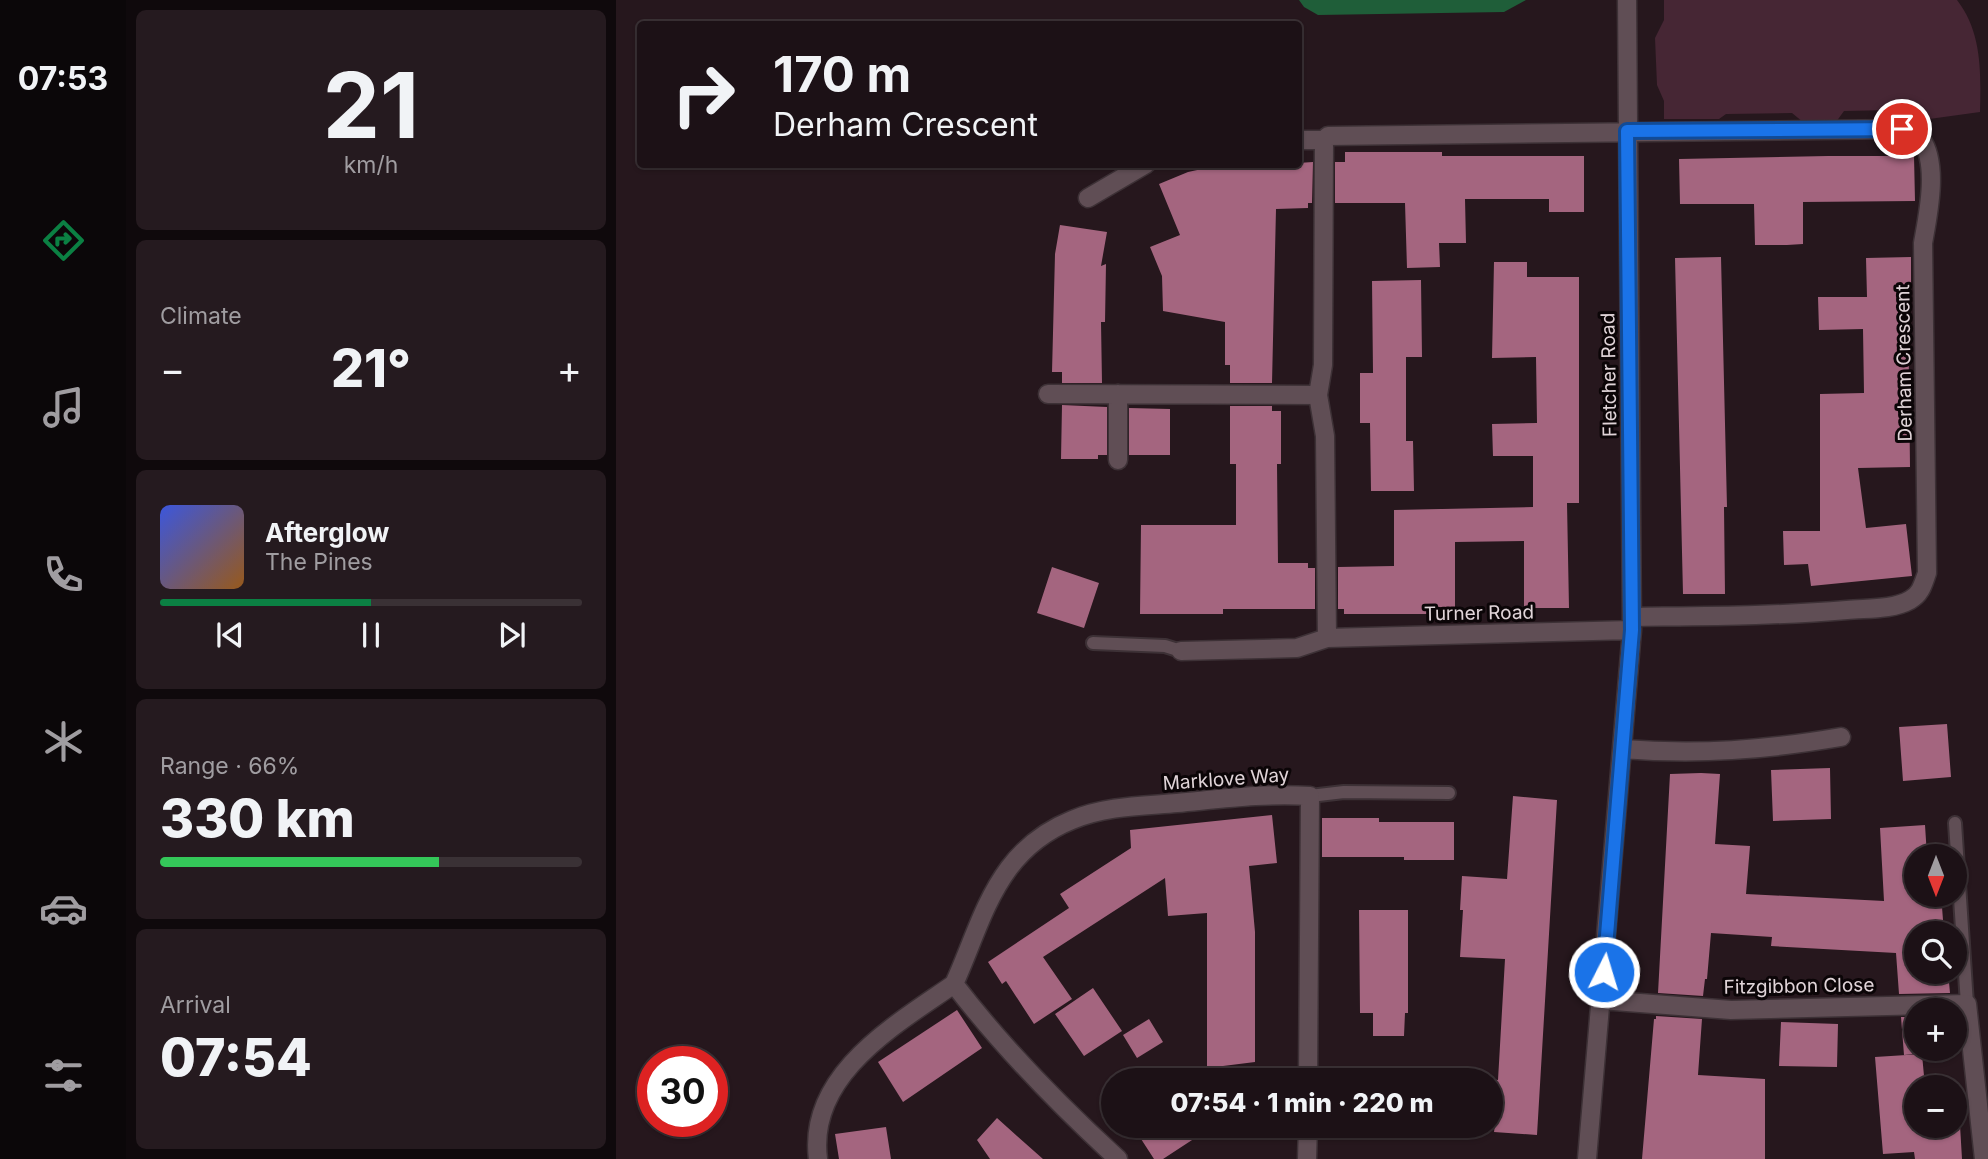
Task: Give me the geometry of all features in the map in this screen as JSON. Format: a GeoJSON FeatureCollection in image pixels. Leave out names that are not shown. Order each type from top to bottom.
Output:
{"type":"FeatureCollection","features":[{"type":"Feature","properties":{"kind":"street","name":"Fletcher Road"},"geometry":{"type":"LineString","coordinates":[[1587,1159],[1633,623],[1626,0]]}},
{"type":"Feature","properties":{"kind":"street","name":"Derham Crescent"},"geometry":{"type":"LineString","coordinates":[[1627,131],[1902,129],[1920,138],[1928,153],[1930,174],[1923,243],[1927,573],[1922,589],[1906,602],[1875,608],[1633,623]]}},
{"type":"Feature","properties":{"kind":"street"},"geometry":{"type":"LineString","coordinates":[[1302,140],[1324,140],[1328,136],[1627,131]]}},
{"type":"Feature","properties":{"kind":"street"},"geometry":{"type":"LineString","coordinates":[[1324,140],[1324,365],[1318,395],[1325,436],[1327,638]]}},
{"type":"Feature","properties":{"kind":"street"},"geometry":{"type":"LineString","coordinates":[[1088,198],[1139,168]]}},
{"type":"Feature","properties":{"kind":"street"},"geometry":{"type":"LineString","coordinates":[[1048,394],[1318,395]]}},
{"type":"Feature","properties":{"kind":"street"},"geometry":{"type":"LineString","coordinates":[[1118,394],[1118,460]]}},
{"type":"Feature","properties":{"kind":"street","name":"Turner Road"},"geometry":{"type":"LineString","coordinates":[[1181,651],[1297,648],[1327,638],[1633,623]]}},
{"type":"Feature","properties":{"kind":"street"},"geometry":{"type":"LineString","coordinates":[[1622,749],[1707,753],[1790,746],[1842,737]]}},
{"type":"Feature","properties":{"kind":"street","name":"Marklove Way"},"geometry":{"type":"LineString","coordinates":[[954,984],[994,890],[1010,866],[1043,833],[1072,819],[1103,810],[1276,794],[1310,796],[1308,1068]]}},
{"type":"Feature","properties":{"kind":"street"},"geometry":{"type":"LineString","coordinates":[[818,1159],[815,1139],[825,1104],[846,1069],[875,1040],[954,984],[988,1029],[1022,1066],[1065,1111],[1118,1159]]}},
{"type":"Feature","properties":{"kind":"street","name":"Fitzgibbon Close"},"geometry":{"type":"LineString","coordinates":[[1601,1000],[1731,1010],[1968,1004]]}},
{"type":"Feature","properties":{"kind":"street"},"geometry":{"type":"LineString","coordinates":[[1968,1004],[1984,1159]]}},
{"type":"Feature","properties":{"kind":"street"},"geometry":{"type":"LineString","coordinates":[[1307,1159],[1308,1138]]}},
{"type":"Feature","properties":{"kind":"lane","name":"Turner Road"},"geometry":{"type":"LineString","coordinates":[[1093,643],[1165,646],[1181,651]]}},
{"type":"Feature","properties":{"kind":"lane"},"geometry":{"type":"LineString","coordinates":[[1310,796],[1344,792],[1450,793]]}},
{"type":"Feature","properties":{"kind":"lane"},"geometry":{"type":"LineString","coordinates":[[1955,823],[1968,1004]]}},
{"type":"Feature","properties":{"kind":"shaded area"},"geometry":{"type":"Polygon","coordinates":[[[1299,0],[1526,0],[1504,12],[1318,15],[1304,7],[1299,0]]]}},
{"type":"Feature","properties":{"kind":"shaded area"},"geometry":{"type":"Polygon","coordinates":[[[1664,0],[1957,0],[1976,39],[1980,67],[1980,112],[1922,120],[1906,112],[1893,110],[1844,111],[1836,122],[1803,122],[1792,113],[1726,114],[1719,119],[1664,119],[1664,101],[1657,85],[1655,38],[1664,20],[1664,0]]]}},
{"type":"Feature","properties":{"kind":"building"},"geometry":{"type":"Polygon","coordinates":[[[1345,152],[1442,152],[1442,156],[1584,156],[1584,212],[1549,212],[1549,199],[1465,199],[1466,243],[1439,243],[1440,267],[1407,268],[1405,203],[1335,203],[1335,162],[1345,162],[1345,152]]]}},
{"type":"Feature","properties":{"kind":"building"},"geometry":{"type":"Polygon","coordinates":[[[1914,156],[1915,201],[1803,202],[1803,244],[1787,245],[1755,245],[1754,204],[1680,204],[1679,159],[1914,156]]]}},
{"type":"Feature","properties":{"kind":"building"},"geometry":{"type":"Polygon","coordinates":[[[1313,162],[1312,203],[1308,203],[1308,208],[1276,209],[1272,383],[1230,383],[1230,365],[1225,365],[1225,322],[1163,311],[1162,276],[1150,247],[1180,235],[1159,184],[1188,172],[1206,168],[1302,168],[1302,163],[1313,162]]]}},
{"type":"Feature","properties":{"kind":"building"},"geometry":{"type":"Polygon","coordinates":[[[1060,225],[1107,232],[1101,266],[1106,264],[1105,322],[1101,322],[1102,383],[1062,383],[1062,372],[1052,372],[1055,254],[1060,225]]]}},
{"type":"Feature","properties":{"kind":"building"},"geometry":{"type":"Polygon","coordinates":[[[1721,257],[1727,507],[1724,507],[1725,594],[1683,594],[1675,258],[1721,257]]]}},
{"type":"Feature","properties":{"kind":"building"},"geometry":{"type":"Polygon","coordinates":[[[1911,257],[1911,300],[1908,300],[1910,467],[1858,468],[1866,528],[1906,524],[1912,576],[1811,586],[1808,564],[1784,565],[1783,531],[1820,531],[1820,394],[1864,393],[1863,329],[1819,330],[1818,297],[1867,297],[1866,258],[1911,257]]]}},
{"type":"Feature","properties":{"kind":"building"},"geometry":{"type":"Polygon","coordinates":[[[1494,262],[1527,262],[1527,277],[1579,277],[1579,503],[1567,503],[1569,608],[1524,608],[1524,541],[1455,542],[1455,607],[1433,607],[1433,614],[1344,614],[1344,609],[1338,609],[1338,567],[1394,566],[1394,510],[1533,507],[1533,456],[1493,456],[1492,424],[1537,423],[1536,357],[1492,358],[1494,262]]]}},
{"type":"Feature","properties":{"kind":"building"},"geometry":{"type":"Polygon","coordinates":[[[1421,280],[1422,357],[1406,357],[1406,441],[1413,441],[1414,491],[1371,491],[1370,423],[1360,423],[1360,373],[1373,373],[1372,281],[1421,280]]]}},
{"type":"Feature","properties":{"kind":"building"},"geometry":{"type":"Polygon","coordinates":[[[1062,405],[1107,407],[1107,455],[1098,455],[1098,459],[1061,459],[1062,405]]]}},
{"type":"Feature","properties":{"kind":"building"},"geometry":{"type":"Polygon","coordinates":[[[1230,406],[1272,406],[1272,411],[1281,411],[1281,464],[1277,464],[1278,563],[1308,563],[1308,568],[1315,568],[1315,609],[1223,609],[1223,614],[1140,614],[1141,525],[1236,525],[1236,464],[1230,464],[1230,406]]]}},
{"type":"Feature","properties":{"kind":"building"},"geometry":{"type":"Polygon","coordinates":[[[1129,408],[1170,409],[1170,455],[1129,455],[1129,408]]]}},
{"type":"Feature","properties":{"kind":"building"},"geometry":{"type":"Polygon","coordinates":[[[1052,567],[1099,583],[1084,628],[1037,613],[1052,567]]]}},
{"type":"Feature","properties":{"kind":"building"},"geometry":{"type":"Polygon","coordinates":[[[1947,724],[1951,777],[1903,781],[1899,727],[1947,724]]]}},
{"type":"Feature","properties":{"kind":"building"},"geometry":{"type":"Polygon","coordinates":[[[1830,768],[1831,819],[1773,821],[1771,770],[1830,768]]]}},
{"type":"Feature","properties":{"kind":"building"},"geometry":{"type":"Polygon","coordinates":[[[1670,774],[1720,774],[1715,844],[1750,846],[1746,894],[1884,901],[1880,828],[1925,825],[1926,844],[1904,844],[1904,907],[1942,907],[1943,921],[1904,921],[1904,984],[1949,984],[1950,993],[1899,994],[1896,953],[1771,946],[1772,937],[1711,933],[1703,996],[1658,993],[1670,774]]]}},
{"type":"Feature","properties":{"kind":"building"},"geometry":{"type":"Polygon","coordinates":[[[1513,796],[1557,800],[1537,1135],[1503,1133],[1503,1068],[1499,1068],[1505,959],[1460,957],[1462,876],[1507,879],[1513,796]]]}},
{"type":"Feature","properties":{"kind":"building"},"geometry":{"type":"Polygon","coordinates":[[[1272,815],[1277,863],[1249,866],[1255,932],[1255,1062],[1207,1068],[1207,913],[1168,916],[1165,878],[1043,957],[1072,999],[1034,1024],[1006,981],[1002,984],[988,962],[1069,908],[1060,894],[1131,848],[1130,830],[1272,815]]]}},
{"type":"Feature","properties":{"kind":"building"},"geometry":{"type":"Polygon","coordinates":[[[1322,818],[1379,818],[1379,822],[1454,822],[1454,860],[1322,857],[1322,818]]]}},
{"type":"Feature","properties":{"kind":"building"},"geometry":{"type":"Polygon","coordinates":[[[1359,910],[1408,910],[1408,1013],[1405,1013],[1404,1036],[1373,1036],[1373,1013],[1360,1013],[1359,910]]]}},
{"type":"Feature","properties":{"kind":"building"},"geometry":{"type":"Polygon","coordinates":[[[1093,988],[1122,1031],[1084,1056],[1055,1014],[1093,988]]]}},
{"type":"Feature","properties":{"kind":"building"},"geometry":{"type":"Polygon","coordinates":[[[957,1010],[982,1048],[903,1102],[878,1062],[957,1010]]]}},
{"type":"Feature","properties":{"kind":"building"},"geometry":{"type":"Polygon","coordinates":[[[1656,1016],[1702,1019],[1698,1075],[1765,1079],[1765,1159],[1642,1159],[1656,1016]]]}},
{"type":"Feature","properties":{"kind":"building"},"geometry":{"type":"Polygon","coordinates":[[[1901,1017],[1904,1017],[1904,1055],[1901,1017]]]}},
{"type":"Feature","properties":{"kind":"building"},"geometry":{"type":"Polygon","coordinates":[[[1149,1019],[1163,1042],[1137,1058],[1123,1035],[1149,1019]]]}},
{"type":"Feature","properties":{"kind":"building"},"geometry":{"type":"Polygon","coordinates":[[[1781,1022],[1838,1024],[1837,1067],[1779,1066],[1781,1022]]]}},
{"type":"Feature","properties":{"kind":"building"},"geometry":{"type":"Polygon","coordinates":[[[1904,1055],[1904,1061],[1923,1061],[1924,1075],[1904,1075],[1904,1138],[1961,1138],[1962,1159],[1915,1159],[1914,1152],[1883,1154],[1875,1057],[1904,1055]]]}},
{"type":"Feature","properties":{"kind":"building"},"geometry":{"type":"Polygon","coordinates":[[[997,1118],[1043,1159],[990,1159],[977,1140],[997,1118]]]}},
{"type":"Feature","properties":{"kind":"building"},"geometry":{"type":"Polygon","coordinates":[[[886,1127],[891,1159],[839,1159],[835,1134],[886,1127]]]}},
{"type":"Feature","properties":{"kind":"building"},"geometry":{"type":"Polygon","coordinates":[[[1140,1138],[1195,1138],[1163,1159],[1154,1159],[1140,1138]]]}},
{"type":"Feature","properties":{"kind":"route"},"geometry":{"type":"LineString","coordinates":[[1604,972],[1632,630],[1627,131],[1902,129]]}}]}
